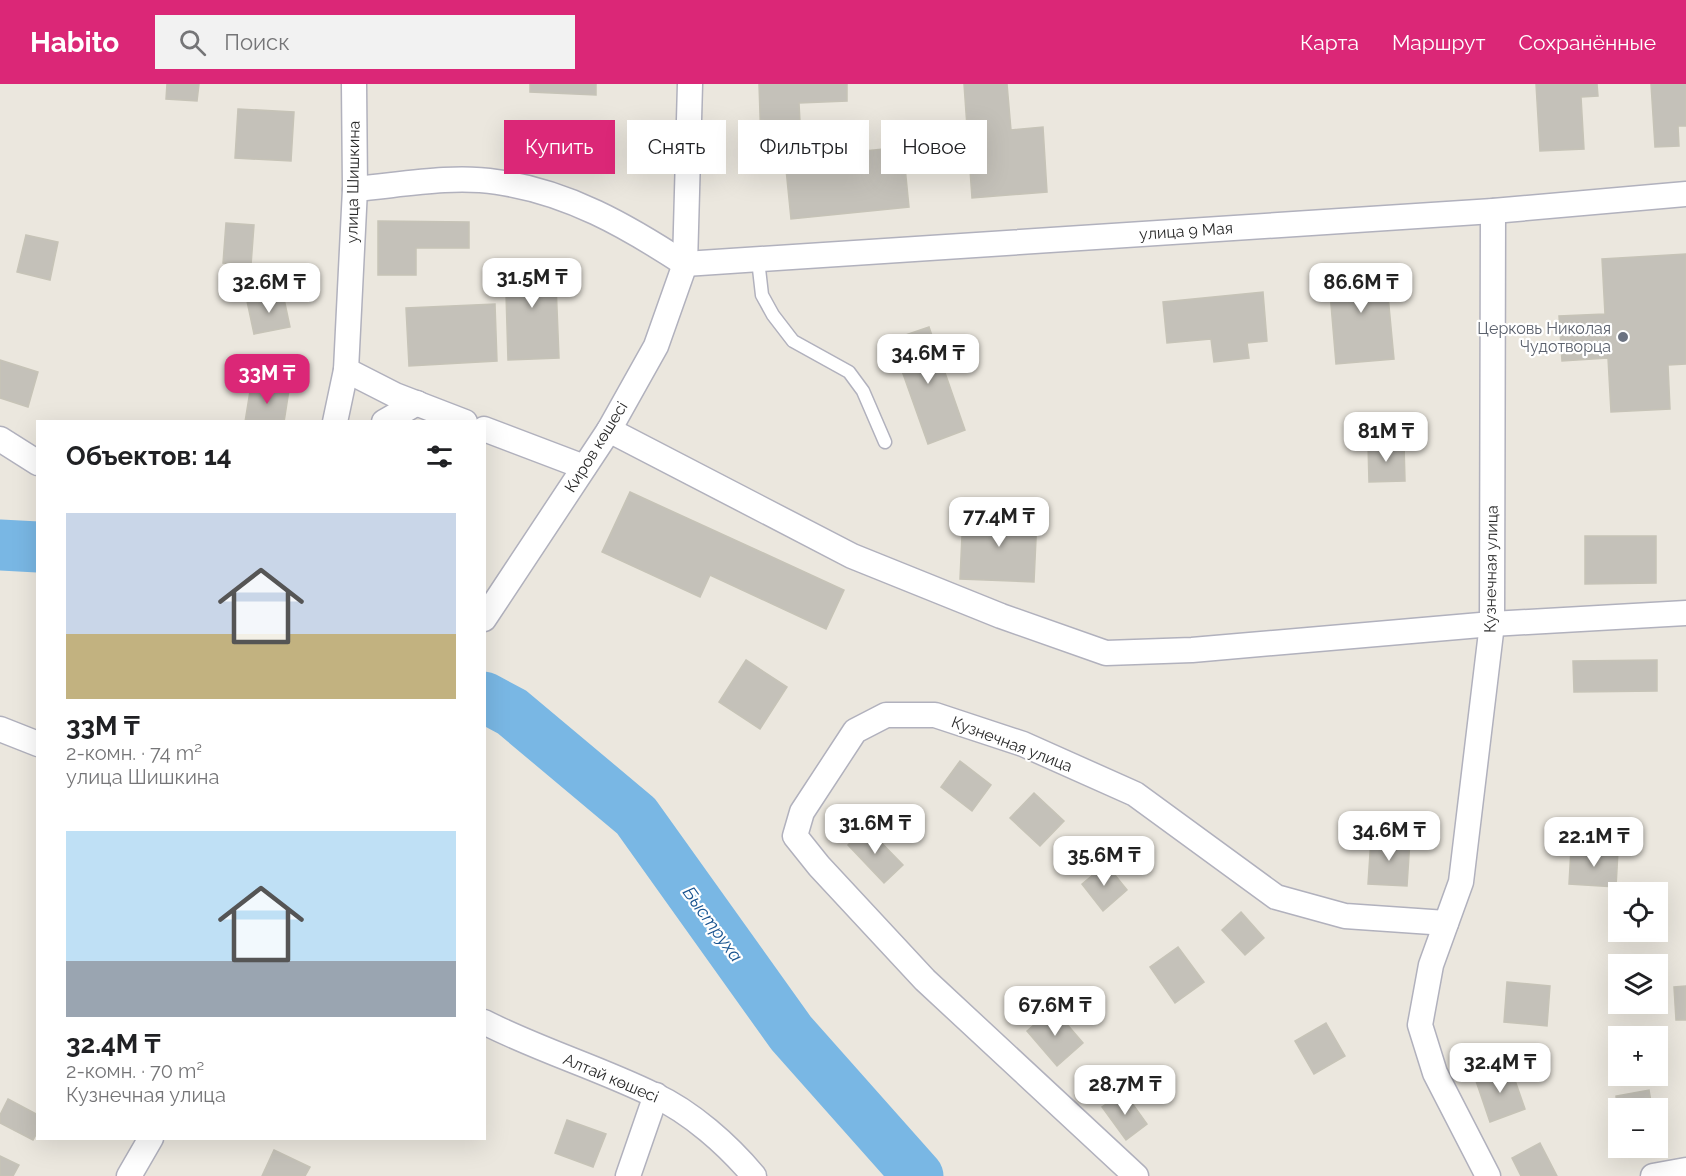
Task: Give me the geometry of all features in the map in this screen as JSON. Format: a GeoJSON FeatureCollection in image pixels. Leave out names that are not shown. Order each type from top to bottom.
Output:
{"type":"FeatureCollection","features":[{"type":"Feature","properties":{"kind":"street","name":"улица Шишкина"},"geometry":{"type":"LineString","coordinates":[[335,420],[346,370],[355,189],[354,84]]}},
{"type":"Feature","properties":{"kind":"street","name":"Киров көшесі"},"geometry":{"type":"LineString","coordinates":[[486,616],[609,430],[656,346],[685,264],[690,84]]}},
{"type":"Feature","properties":{"kind":"street"},"geometry":{"type":"LineString","coordinates":[[355,189],[447,180],[496,182],[547,191],[592,208],[685,264]]}},
{"type":"Feature","properties":{"kind":"street","name":"улица 9 Мая"},"geometry":{"type":"LineString","coordinates":[[685,264],[1493,211],[1686,194]]}},
{"type":"Feature","properties":{"kind":"street","name":"Кузнечная улица"},"geometry":{"type":"LineString","coordinates":[[1488,1176],[1435,1073],[1420,1025],[1431,965],[1461,882],[1492,624],[1493,211]]}},
{"type":"Feature","properties":{"kind":"street"},"geometry":{"type":"LineString","coordinates":[[346,370],[460,420]]}},
{"type":"Feature","properties":{"kind":"street"},"geometry":{"type":"LineString","coordinates":[[387,420],[417,403]]}},
{"type":"Feature","properties":{"kind":"street"},"geometry":{"type":"LineString","coordinates":[[486,430],[584,467]]}},
{"type":"Feature","properties":{"kind":"street"},"geometry":{"type":"LineString","coordinates":[[609,430],[852,556],[1001,616],[1106,653],[1192,650],[1492,624],[1686,613]]}},
{"type":"Feature","properties":{"kind":"street"},"geometry":{"type":"LineString","coordinates":[[0,439],[36,462]]}},
{"type":"Feature","properties":{"kind":"street","name":"Кузнечная улица"},"geometry":{"type":"LineString","coordinates":[[1136,1176],[925,980],[819,866],[795,836],[802,812],[855,731],[886,715],[934,715],[1023,744],[1135,794],[1276,897],[1345,916],[1446,923]]}},
{"type":"Feature","properties":{"kind":"street"},"geometry":{"type":"LineString","coordinates":[[0,729],[36,743]]}},
{"type":"Feature","properties":{"kind":"street","name":"Алтай көшесі"},"geometry":{"type":"LineString","coordinates":[[486,1023],[656,1095],[694,1121],[740,1160],[754,1176]]}},
{"type":"Feature","properties":{"kind":"street"},"geometry":{"type":"LineString","coordinates":[[628,1176],[656,1095]]}},
{"type":"Feature","properties":{"kind":"street"},"geometry":{"type":"LineString","coordinates":[[129,1176],[150,1140]]}},
{"type":"Feature","properties":{"kind":"street"},"geometry":{"type":"LineString","coordinates":[[1653,1176],[1686,1170]]}},
{"type":"Feature","properties":{"kind":"lane"},"geometry":{"type":"LineString","coordinates":[[758,260],[762,295],[773,315],[793,341],[849,372],[863,391],[885,442]]}},
{"type":"Feature","properties":{"kind":"building"},"geometry":{"type":"Polygon","coordinates":[[[167,84],[199,84],[197,101],[166,99],[167,84]]]}},
{"type":"Feature","properties":{"kind":"building"},"geometry":{"type":"Polygon","coordinates":[[[530,84],[596,84],[596,95],[530,92],[530,84]]]}},
{"type":"Feature","properties":{"kind":"building"},"geometry":{"type":"Polygon","coordinates":[[[759,84],[847,84],[847,101],[799,103],[800,120],[760,120],[759,84]]]}},
{"type":"Feature","properties":{"kind":"building"},"geometry":{"type":"Polygon","coordinates":[[[964,84],[1007,84],[1011,130],[1043,127],[1047,192],[972,198],[970,174],[987,174],[987,120],[967,120],[964,84]]]}},
{"type":"Feature","properties":{"kind":"building"},"geometry":{"type":"Polygon","coordinates":[[[1536,84],[1597,84],[1598,96],[1581,97],[1584,149],[1540,151],[1536,84]]]}},
{"type":"Feature","properties":{"kind":"building"},"geometry":{"type":"Polygon","coordinates":[[[1651,84],[1686,84],[1686,126],[1678,126],[1679,146],[1655,147],[1651,84]]]}},
{"type":"Feature","properties":{"kind":"building"},"geometry":{"type":"Polygon","coordinates":[[[238,109],[294,112],[291,161],[235,158],[238,109]]]}},
{"type":"Feature","properties":{"kind":"building"},"geometry":{"type":"Polygon","coordinates":[[[881,149],[881,174],[906,174],[909,207],[791,219],[786,174],[869,174],[869,150],[881,149]]]}},
{"type":"Feature","properties":{"kind":"building"},"geometry":{"type":"Polygon","coordinates":[[[378,221],[469,222],[469,248],[416,248],[416,275],[378,275],[378,221]]]}},
{"type":"Feature","properties":{"kind":"building"},"geometry":{"type":"Polygon","coordinates":[[[226,223],[254,225],[251,265],[223,263],[226,223]]]}},
{"type":"Feature","properties":{"kind":"building"},"geometry":{"type":"Polygon","coordinates":[[[26,235],[58,242],[50,280],[17,272],[26,235]]]}},
{"type":"Feature","properties":{"kind":"building","name":"Церковь Николая Чудотворца"},"geometry":{"type":"Polygon","coordinates":[[[1686,254],[1686,364],[1668,365],[1670,409],[1611,412],[1608,358],[1562,361],[1559,316],[1605,314],[1602,259],[1686,254]]]}},
{"type":"Feature","properties":{"kind":"building"},"geometry":{"type":"Polygon","coordinates":[[[555,259],[559,358],[508,360],[505,260],[555,259]]]}},
{"type":"Feature","properties":{"kind":"building"},"geometry":{"type":"Polygon","coordinates":[[[1385,264],[1394,359],[1336,364],[1328,269],[1385,264]]]}},
{"type":"Feature","properties":{"kind":"building"},"geometry":{"type":"Polygon","coordinates":[[[1263,292],[1267,341],[1247,343],[1249,358],[1214,362],[1211,339],[1167,343],[1163,302],[1263,292]]]}},
{"type":"Feature","properties":{"kind":"building"},"geometry":{"type":"Polygon","coordinates":[[[283,294],[290,327],[254,334],[247,301],[283,294]]]}},
{"type":"Feature","properties":{"kind":"building"},"geometry":{"type":"Polygon","coordinates":[[[495,304],[497,361],[409,366],[406,308],[495,304]]]}},
{"type":"Feature","properties":{"kind":"building"},"geometry":{"type":"Polygon","coordinates":[[[929,327],[965,430],[928,444],[891,340],[929,327]]]}},
{"type":"Feature","properties":{"kind":"building"},"geometry":{"type":"Polygon","coordinates":[[[0,360],[38,372],[28,407],[0,398],[0,360]]]}},
{"type":"Feature","properties":{"kind":"building"},"geometry":{"type":"Polygon","coordinates":[[[251,385],[289,390],[284,420],[245,420],[251,385]]]}},
{"type":"Feature","properties":{"kind":"building"},"geometry":{"type":"Polygon","coordinates":[[[1368,444],[1404,444],[1405,481],[1369,482],[1368,444]]]}},
{"type":"Feature","properties":{"kind":"building"},"geometry":{"type":"Polygon","coordinates":[[[630,492],[844,590],[826,629],[710,575],[700,597],[602,552],[630,492]]]}},
{"type":"Feature","properties":{"kind":"building"},"geometry":{"type":"Polygon","coordinates":[[[963,514],[1037,517],[1034,582],[960,579],[963,514]]]}},
{"type":"Feature","properties":{"kind":"building"},"geometry":{"type":"Polygon","coordinates":[[[1585,536],[1656,536],[1656,583],[1585,584],[1585,536]]]}},
{"type":"Feature","properties":{"kind":"building"},"geometry":{"type":"Polygon","coordinates":[[[746,660],[787,687],[760,729],[719,702],[746,660]]]}},
{"type":"Feature","properties":{"kind":"building"},"geometry":{"type":"Polygon","coordinates":[[[1657,660],[1657,691],[1574,692],[1573,661],[1657,660]]]}},
{"type":"Feature","properties":{"kind":"building"},"geometry":{"type":"Polygon","coordinates":[[[960,761],[991,785],[972,811],[941,787],[960,761]]]}},
{"type":"Feature","properties":{"kind":"building"},"geometry":{"type":"Polygon","coordinates":[[[1034,793],[1064,821],[1040,846],[1010,818],[1034,793]]]}},
{"type":"Feature","properties":{"kind":"building"},"geometry":{"type":"Polygon","coordinates":[[[866,827],[903,865],[884,883],[848,845],[866,827]]]}},
{"type":"Feature","properties":{"kind":"building"},"geometry":{"type":"Polygon","coordinates":[[[1371,838],[1410,840],[1407,886],[1368,884],[1371,838]]]}},
{"type":"Feature","properties":{"kind":"building"},"geometry":{"type":"Polygon","coordinates":[[[1571,849],[1618,851],[1616,882],[1608,882],[1608,886],[1569,884],[1571,849]]]}},
{"type":"Feature","properties":{"kind":"building"},"geometry":{"type":"Polygon","coordinates":[[[1106,864],[1127,890],[1103,911],[1082,884],[1106,864]]]}},
{"type":"Feature","properties":{"kind":"building"},"geometry":{"type":"Polygon","coordinates":[[[1241,912],[1264,938],[1245,955],[1222,930],[1241,912]]]}},
{"type":"Feature","properties":{"kind":"building"},"geometry":{"type":"Polygon","coordinates":[[[1178,947],[1204,982],[1175,1003],[1150,967],[1178,947]]]}},
{"type":"Feature","properties":{"kind":"building"},"geometry":{"type":"Polygon","coordinates":[[[1507,982],[1550,986],[1547,1026],[1504,1022],[1507,982]]]}},
{"type":"Feature","properties":{"kind":"building"},"geometry":{"type":"Polygon","coordinates":[[[1686,986],[1686,1020],[1676,1020],[1674,987],[1686,986]]]}},
{"type":"Feature","properties":{"kind":"building"},"geometry":{"type":"Polygon","coordinates":[[[1053,1008],[1083,1043],[1057,1066],[1027,1031],[1053,1008]]]}},
{"type":"Feature","properties":{"kind":"building"},"geometry":{"type":"Polygon","coordinates":[[[1326,1023],[1345,1056],[1314,1074],[1295,1041],[1326,1023]]]}},
{"type":"Feature","properties":{"kind":"building"},"geometry":{"type":"Polygon","coordinates":[[[1510,1066],[1525,1109],[1490,1122],[1475,1078],[1510,1066]]]}},
{"type":"Feature","properties":{"kind":"building"},"geometry":{"type":"Polygon","coordinates":[[[1649,1090],[1650,1098],[1616,1098],[1616,1096],[1649,1090]]]}},
{"type":"Feature","properties":{"kind":"building"},"geometry":{"type":"Polygon","coordinates":[[[1124,1092],[1147,1124],[1126,1140],[1102,1107],[1124,1092]]]}},
{"type":"Feature","properties":{"kind":"building"},"geometry":{"type":"Polygon","coordinates":[[[8,1099],[36,1114],[36,1135],[33,1140],[0,1123],[0,1115],[8,1099]]]}},
{"type":"Feature","properties":{"kind":"building"},"geometry":{"type":"Polygon","coordinates":[[[567,1120],[606,1134],[593,1167],[555,1153],[567,1120]]]}},
{"type":"Feature","properties":{"kind":"building"},"geometry":{"type":"Polygon","coordinates":[[[1540,1143],[1557,1176],[1521,1176],[1512,1158],[1540,1143]]]}},
{"type":"Feature","properties":{"kind":"building"},"geometry":{"type":"Polygon","coordinates":[[[274,1150],[310,1167],[305,1176],[262,1176],[274,1150]]]}},
{"type":"Feature","properties":{"kind":"building"},"geometry":{"type":"Polygon","coordinates":[[[0,1156],[19,1165],[13,1176],[0,1176],[0,1156]]]}},
{"type":"Feature","properties":{"kind":"waterway","name":"Быструха"},"geometry":{"type":"LineString","coordinates":[[0,545],[36,547]]}},
{"type":"Feature","properties":{"kind":"waterway","name":"Быструха"},"geometry":{"type":"LineString","coordinates":[[486,698],[512,712],[636,816],[791,1033],[918,1176]]}},
{"type":"Feature","properties":{"kind":"place","name":"Церковь Николая Чудотворца"},"geometry":{"type":"Point","coordinates":[1623,337]}}]}
